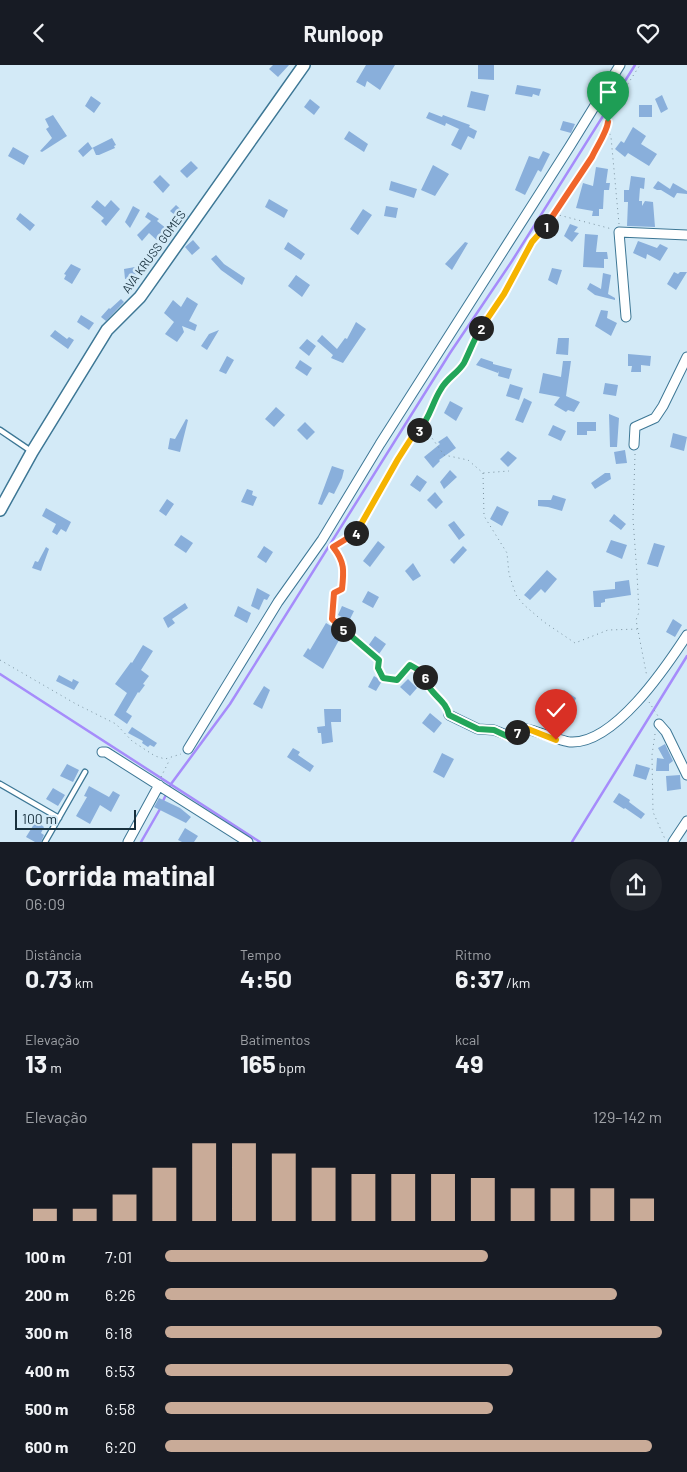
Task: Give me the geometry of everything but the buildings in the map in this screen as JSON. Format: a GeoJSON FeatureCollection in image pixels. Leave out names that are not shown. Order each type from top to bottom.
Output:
{"type":"FeatureCollection","features":[{"type":"Feature","properties":{"kind":"street","name":"AVA KRUSS GOMES"},"geometry":{"type":"LineString","coordinates":[[0,510],[32,452],[107,331],[140,297],[304,65]]}},
{"type":"Feature","properties":{"kind":"street"},"geometry":{"type":"LineString","coordinates":[[188,749],[278,602],[322,540],[380,444],[620,65]]}},
{"type":"Feature","properties":{"kind":"street"},"geometry":{"type":"LineString","coordinates":[[626,317],[620,232],[687,235]]}},
{"type":"Feature","properties":{"kind":"street"},"geometry":{"type":"LineString","coordinates":[[634,445],[635,427],[654,418],[659,412],[687,357]]}},
{"type":"Feature","properties":{"kind":"street"},"geometry":{"type":"LineString","coordinates":[[449,715],[478,729],[494,730],[509,737],[522,729],[528,729],[556,740],[573,742],[596,736],[616,722],[637,703],[687,635]]}},
{"type":"Feature","properties":{"kind":"street"},"geometry":{"type":"LineString","coordinates":[[659,724],[666,732],[687,775]]}},
{"type":"Feature","properties":{"kind":"street"},"geometry":{"type":"LineString","coordinates":[[102,751],[248,842]]}},
{"type":"Feature","properties":{"kind":"street"},"geometry":{"type":"LineString","coordinates":[[128,842],[159,785]]}},
{"type":"Feature","properties":{"kind":"street"},"geometry":{"type":"LineString","coordinates":[[673,842],[687,821]]}},
{"type":"Feature","properties":{"kind":"lane"},"geometry":{"type":"LineString","coordinates":[[0,430],[32,452]]}},
{"type":"Feature","properties":{"kind":"lane"},"geometry":{"type":"LineString","coordinates":[[45,842],[85,772]]}},
{"type":"Feature","properties":{"kind":"lane"},"geometry":{"type":"LineString","coordinates":[[0,783],[59,817]]}},
{"type":"Feature","properties":{"kind":"path"},"geometry":{"type":"LineString","coordinates":[[449,715],[448,707],[427,685],[424,673],[410,665],[397,680],[383,678],[378,668],[379,660],[332,619],[334,593],[342,589],[344,575],[342,558],[333,547],[354,535],[411,437],[428,419],[439,391],[464,363],[475,337],[504,294],[532,242],[590,160],[607,128],[613,107],[640,65]]}},
{"type":"Feature","properties":{"kind":"path"},"geometry":{"type":"LineString","coordinates":[[554,213],[620,232],[611,137],[607,128]]}},
{"type":"Feature","properties":{"kind":"path"},"geometry":{"type":"LineString","coordinates":[[428,419],[432,438],[444,455],[468,460],[483,473],[509,471]]}},
{"type":"Feature","properties":{"kind":"path"},"geometry":{"type":"LineString","coordinates":[[634,445],[633,519],[638,612],[636,620],[639,629],[649,702],[657,713],[659,724],[654,737],[652,755],[652,812],[666,842]]}},
{"type":"Feature","properties":{"kind":"path"},"geometry":{"type":"LineString","coordinates":[[483,473],[486,521],[507,553],[511,582],[516,595],[524,605],[575,643],[608,630],[639,629]]}},
{"type":"Feature","properties":{"kind":"path"},"geometry":{"type":"LineString","coordinates":[[0,660],[76,705],[116,724],[132,741],[155,756],[170,759]]}},
{"type":"Feature","properties":{"kind":"path"},"geometry":{"type":"LineString","coordinates":[[163,774],[170,759],[188,749]]}},
{"type":"Feature","properties":{"kind":"waterway"},"geometry":{"type":"LineString","coordinates":[[163,801],[171,784],[230,704],[450,353],[512,261],[635,65]]}},
{"type":"Feature","properties":{"kind":"waterway"},"geometry":{"type":"LineString","coordinates":[[572,842],[687,656]]}},
{"type":"Feature","properties":{"kind":"waterway"},"geometry":{"type":"LineString","coordinates":[[0,674],[260,842]]}},
{"type":"Feature","properties":{"kind":"waterway"},"geometry":{"type":"LineString","coordinates":[[141,842],[160,809]]}},
{"type":"Feature","properties":{"kind":"route"},"geometry":{"type":"LineString","coordinates":[[556,740],[528,729],[522,729],[509,737],[494,730],[478,729],[468,725],[449,715],[448,707],[432,693],[427,685],[424,673],[410,665],[397,680],[383,678],[378,668],[379,660],[332,619],[334,593],[342,589],[344,575],[342,558],[333,547],[354,535],[388,475],[407,447],[411,437],[428,419],[439,391],[464,363],[475,337],[504,294],[532,242],[545,228],[590,160],[607,128],[608,122]]}}]}
